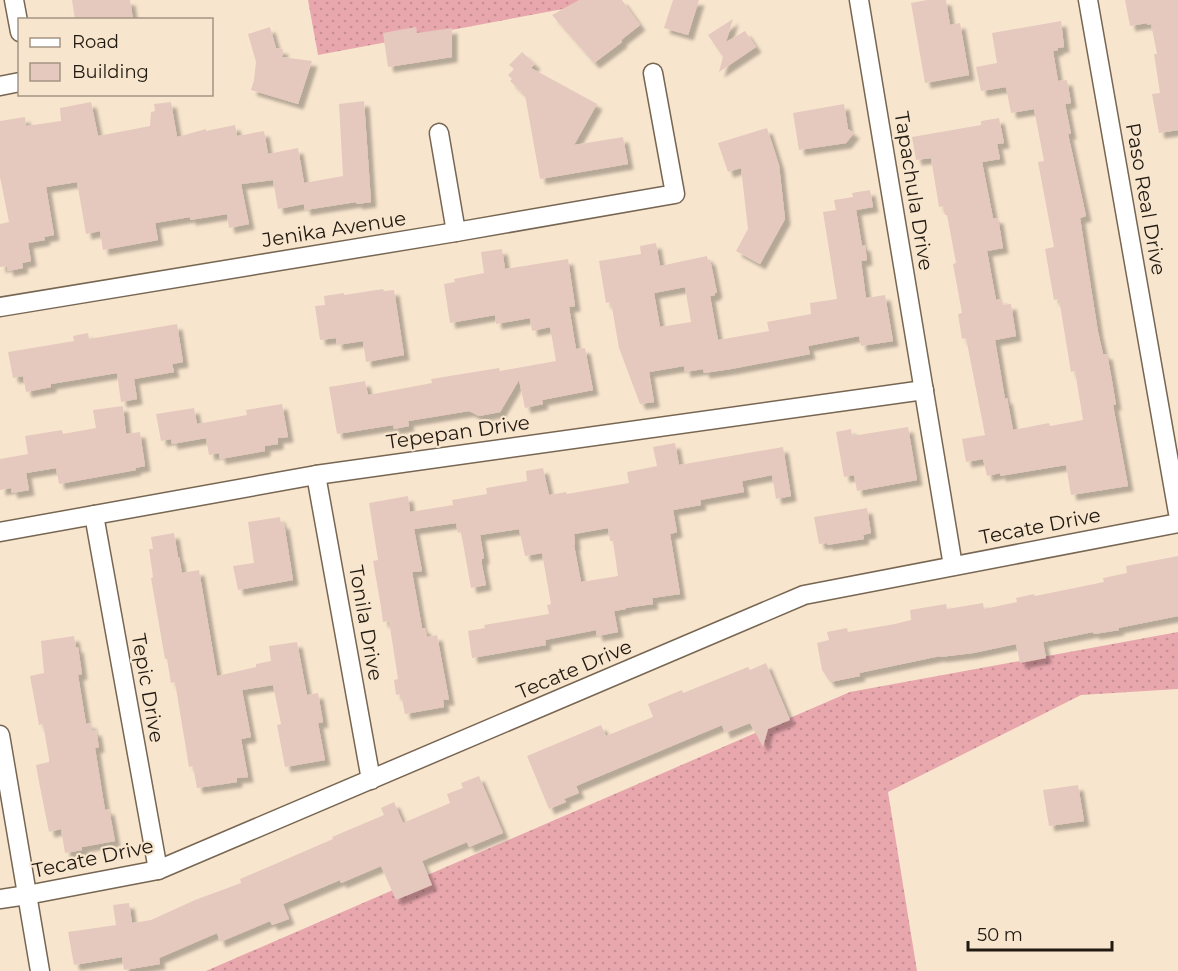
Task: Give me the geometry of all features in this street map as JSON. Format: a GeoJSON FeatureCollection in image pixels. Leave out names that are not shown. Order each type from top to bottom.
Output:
{"type":"FeatureCollection","features":[{"type":"Feature","properties":{"kind":"street"},"geometry":{"type":"LineString","coordinates":[[14,0],[18,21]]}},
{"type":"Feature","properties":{"kind":"street","name":"Tapachula Drive"},"geometry":{"type":"LineString","coordinates":[[860,0],[953,566]]}},
{"type":"Feature","properties":{"kind":"street","name":"Paso Real Drive"},"geometry":{"type":"LineString","coordinates":[[1088,0],[1178,513]]}},
{"type":"Feature","properties":{"kind":"street","name":"Jenika Avenue"},"geometry":{"type":"LineString","coordinates":[[0,307],[675,194],[653,73]]}},
{"type":"Feature","properties":{"kind":"street"},"geometry":{"type":"LineString","coordinates":[[0,86],[18,82]]}},
{"type":"Feature","properties":{"kind":"street"},"geometry":{"type":"LineString","coordinates":[[439,134],[456,232]]}},
{"type":"Feature","properties":{"kind":"street","name":"Tepepan Drive"},"geometry":{"type":"LineString","coordinates":[[0,532],[316,475],[924,390]]}},
{"type":"Feature","properties":{"kind":"street","name":"Tonila Drive"},"geometry":{"type":"LineString","coordinates":[[316,475],[371,780]]}},
{"type":"Feature","properties":{"kind":"street","name":"Tepic Drive"},"geometry":{"type":"LineString","coordinates":[[94,515],[158,870]]}},
{"type":"Feature","properties":{"kind":"street","name":"Tecate Drive"},"geometry":{"type":"LineString","coordinates":[[0,899],[158,870],[804,595],[1178,523]]}},
{"type":"Feature","properties":{"kind":"street"},"geometry":{"type":"LineString","coordinates":[[0,735],[40,971]]}},
{"type":"Feature","properties":{"kind":"shaded area"},"geometry":{"type":"Polygon","coordinates":[[[308,0],[611,0],[318,55],[308,0]]]}},
{"type":"Feature","properties":{"kind":"shaded area"},"geometry":{"type":"Polygon","coordinates":[[[1178,632],[1178,689],[1081,695],[888,792],[917,971],[206,971],[850,692],[1178,632]]]}},
{"type":"Feature","properties":{"kind":"building"},"geometry":{"type":"Polygon","coordinates":[[[72,0],[130,0],[133,18],[75,18],[72,0]]]}},
{"type":"Feature","properties":{"kind":"building"},"geometry":{"type":"Polygon","coordinates":[[[579,0],[622,0],[640,25],[594,63],[552,15],[579,0]]]}},
{"type":"Feature","properties":{"kind":"building"},"geometry":{"type":"Polygon","coordinates":[[[673,0],[699,0],[688,35],[664,28],[673,0]]]}},
{"type":"Feature","properties":{"kind":"building"},"geometry":{"type":"Polygon","coordinates":[[[946,0],[950,25],[960,23],[969,75],[925,83],[911,3],[946,0]]]}},
{"type":"Feature","properties":{"kind":"building"},"geometry":{"type":"Polygon","coordinates":[[[1125,0],[1178,0],[1178,130],[1159,133],[1152,94],[1160,93],[1154,54],[1157,54],[1151,24],[1130,26],[1125,0]]]}},
{"type":"Feature","properties":{"kind":"building"},"geometry":{"type":"Polygon","coordinates":[[[733,19],[726,42],[745,31],[756,47],[719,72],[723,57],[708,35],[733,19]]]}},
{"type":"Feature","properties":{"kind":"building"},"geometry":{"type":"Polygon","coordinates":[[[1061,21],[1064,47],[1053,51],[1058,81],[1067,80],[1071,103],[1065,104],[1071,134],[1068,134],[1086,216],[1080,218],[1098,332],[1103,354],[1107,354],[1112,381],[1116,405],[1113,405],[1128,486],[1071,495],[1066,465],[987,476],[983,459],[966,462],[962,439],[985,435],[966,338],[962,339],[958,314],[962,313],[953,264],[956,263],[947,215],[945,215],[943,206],[939,207],[931,158],[916,160],[912,137],[981,125],[981,121],[999,118],[1004,143],[997,144],[1000,159],[982,162],[993,218],[998,218],[1003,248],[987,251],[996,300],[1002,299],[1003,305],[1011,304],[1016,336],[995,340],[1013,430],[1049,423],[1050,426],[1083,420],[1075,371],[1071,372],[1059,299],[1054,300],[1045,249],[1054,247],[1038,162],[1044,161],[1034,109],[1011,113],[1006,87],[981,91],[976,67],[997,63],[992,33],[1061,21]]]}},
{"type":"Feature","properties":{"kind":"building"},"geometry":{"type":"Polygon","coordinates":[[[270,27],[276,48],[283,49],[282,57],[312,61],[298,104],[251,90],[256,62],[248,34],[270,27]]]}},
{"type":"Feature","properties":{"kind":"building"},"geometry":{"type":"Polygon","coordinates":[[[416,27],[417,33],[452,28],[452,57],[388,67],[383,33],[416,27]]]}},
{"type":"Feature","properties":{"kind":"building"},"geometry":{"type":"Polygon","coordinates":[[[522,52],[535,64],[531,68],[597,104],[574,145],[623,137],[628,164],[540,179],[525,95],[510,81],[512,79],[508,75],[514,69],[509,65],[522,52]]]}},
{"type":"Feature","properties":{"kind":"building"},"geometry":{"type":"Polygon","coordinates":[[[364,101],[371,202],[357,204],[356,202],[305,210],[304,204],[278,209],[273,180],[241,184],[249,224],[229,228],[227,214],[155,223],[158,240],[103,250],[100,231],[86,234],[77,182],[46,187],[54,235],[44,237],[45,240],[28,243],[31,261],[22,263],[23,268],[8,271],[7,266],[0,267],[0,224],[9,222],[0,177],[0,121],[25,117],[26,126],[61,121],[60,108],[91,102],[98,136],[150,126],[151,112],[155,111],[154,104],[171,102],[177,137],[206,129],[206,131],[235,125],[237,136],[264,131],[268,154],[298,148],[304,183],[343,176],[339,104],[364,101]]]}},
{"type":"Feature","properties":{"kind":"building"},"geometry":{"type":"Polygon","coordinates":[[[844,104],[848,129],[854,133],[846,143],[799,150],[793,113],[844,104]]]}},
{"type":"Feature","properties":{"kind":"building"},"geometry":{"type":"Polygon","coordinates":[[[767,128],[779,165],[785,219],[760,264],[736,251],[748,229],[741,168],[728,172],[718,143],[767,128]]]}},
{"type":"Feature","properties":{"kind":"building"},"geometry":{"type":"Polygon","coordinates":[[[870,190],[873,207],[856,210],[862,246],[865,245],[867,260],[861,261],[866,298],[885,295],[893,341],[861,346],[859,336],[808,346],[810,354],[731,369],[704,373],[703,369],[685,372],[684,366],[649,372],[654,402],[640,404],[619,348],[611,302],[606,303],[599,261],[641,254],[640,246],[656,243],[660,266],[707,256],[708,260],[710,259],[717,293],[710,296],[718,340],[769,331],[767,322],[811,314],[810,303],[837,299],[823,212],[836,210],[834,200],[853,197],[852,193],[870,190]],[[685,287],[654,293],[660,327],[691,322],[685,287]]]}},
{"type":"Feature","properties":{"kind":"building"},"geometry":{"type":"Polygon","coordinates":[[[502,249],[505,269],[568,259],[575,306],[569,307],[576,349],[585,348],[593,390],[542,400],[543,404],[525,408],[519,380],[500,412],[479,416],[469,411],[408,421],[409,426],[394,429],[393,425],[337,434],[329,387],[365,381],[368,395],[432,383],[431,379],[499,368],[500,371],[556,361],[550,327],[532,331],[530,318],[496,324],[495,315],[450,323],[444,284],[455,282],[454,279],[484,273],[481,252],[502,249]]]}},
{"type":"Feature","properties":{"kind":"building"},"geometry":{"type":"Polygon","coordinates":[[[383,289],[384,291],[394,290],[404,355],[366,362],[363,341],[337,345],[336,338],[320,340],[315,306],[325,305],[324,296],[383,289]]]}},
{"type":"Feature","properties":{"kind":"building"},"geometry":{"type":"Polygon","coordinates":[[[177,324],[183,362],[172,364],[174,372],[134,379],[137,399],[121,402],[117,373],[51,384],[51,387],[26,392],[23,376],[13,378],[8,352],[74,341],[73,336],[88,333],[89,339],[177,324]]]}},
{"type":"Feature","properties":{"kind":"building"},"geometry":{"type":"Polygon","coordinates":[[[282,404],[288,437],[278,438],[278,444],[265,446],[265,451],[220,459],[219,453],[209,455],[206,438],[172,444],[171,439],[161,441],[156,414],[194,408],[197,424],[247,415],[246,410],[282,404]]]}},
{"type":"Feature","properties":{"kind":"building"},"geometry":{"type":"Polygon","coordinates":[[[123,406],[126,434],[140,432],[145,466],[135,468],[136,470],[59,484],[56,468],[26,473],[29,490],[12,493],[11,488],[0,490],[0,459],[28,454],[25,436],[62,430],[63,434],[96,428],[93,410],[123,406]]]}},
{"type":"Feature","properties":{"kind":"building"},"geometry":{"type":"Polygon","coordinates":[[[908,427],[917,480],[857,491],[854,475],[844,477],[836,432],[851,429],[852,436],[908,427]]]}},
{"type":"Feature","properties":{"kind":"building"},"geometry":{"type":"Polygon","coordinates":[[[675,443],[679,465],[783,447],[791,496],[776,499],[772,475],[742,481],[744,492],[700,500],[701,505],[673,510],[677,532],[670,534],[680,594],[652,598],[653,604],[614,611],[618,632],[597,636],[596,630],[545,640],[546,645],[472,658],[468,631],[485,628],[484,625],[549,614],[547,605],[551,604],[542,553],[525,556],[519,529],[480,535],[486,585],[471,588],[461,532],[458,533],[456,523],[414,529],[422,571],[412,572],[422,628],[425,628],[427,637],[437,635],[449,700],[443,700],[444,707],[405,714],[401,694],[396,695],[394,680],[398,679],[389,621],[383,622],[373,561],[378,560],[369,503],[408,496],[410,512],[453,505],[452,500],[487,494],[486,488],[527,481],[526,471],[543,468],[549,495],[629,483],[627,472],[657,466],[653,447],[675,443]],[[608,528],[574,534],[581,582],[618,576],[613,541],[610,541],[608,528]]]}},
{"type":"Feature","properties":{"kind":"building"},"geometry":{"type":"Polygon","coordinates":[[[867,508],[871,533],[863,535],[864,539],[827,545],[827,543],[819,544],[814,517],[867,508]]]}},
{"type":"Feature","properties":{"kind":"building"},"geometry":{"type":"Polygon","coordinates":[[[280,517],[281,524],[284,523],[293,580],[238,590],[233,566],[254,563],[248,522],[280,517]]]}},
{"type":"Feature","properties":{"kind":"building"},"geometry":{"type":"Polygon","coordinates":[[[174,533],[182,573],[199,570],[217,676],[271,661],[269,646],[297,642],[307,695],[318,693],[323,722],[318,723],[325,760],[285,767],[277,725],[281,724],[273,685],[242,690],[251,737],[241,739],[248,777],[237,778],[237,782],[197,788],[193,766],[189,767],[175,682],[171,683],[167,659],[165,659],[151,578],[153,577],[149,549],[153,549],[151,537],[174,533]]]}},
{"type":"Feature","properties":{"kind":"building"},"geometry":{"type":"Polygon","coordinates":[[[1178,556],[1178,616],[1118,628],[1119,630],[1094,634],[1093,632],[1043,642],[1046,658],[1020,663],[1016,644],[973,653],[940,656],[859,673],[860,676],[830,682],[822,670],[817,643],[829,640],[827,632],[847,628],[848,632],[895,624],[911,620],[910,610],[946,604],[947,609],[983,603],[984,609],[1017,602],[1016,598],[1104,582],[1103,578],[1127,573],[1126,566],[1178,556]]]}},
{"type":"Feature","properties":{"kind":"building"},"geometry":{"type":"Polygon","coordinates":[[[74,636],[82,674],[78,675],[86,724],[91,723],[92,731],[96,730],[99,747],[95,748],[105,810],[109,809],[115,841],[82,847],[82,850],[65,853],[61,829],[49,832],[40,787],[36,765],[49,762],[49,758],[43,724],[39,725],[30,676],[44,673],[41,641],[74,636]]]}},
{"type":"Feature","properties":{"kind":"building"},"geometry":{"type":"Polygon","coordinates":[[[766,663],[790,720],[768,729],[763,747],[750,723],[725,733],[722,725],[576,786],[579,793],[564,799],[566,802],[549,809],[527,756],[601,725],[606,736],[653,717],[648,704],[682,690],[683,693],[748,667],[750,670],[766,663]]]}},
{"type":"Feature","properties":{"kind":"building"},"geometry":{"type":"Polygon","coordinates":[[[479,776],[503,833],[469,847],[467,842],[422,861],[432,885],[396,900],[381,866],[283,904],[289,919],[272,925],[270,921],[220,942],[217,933],[159,958],[160,964],[124,970],[122,957],[74,965],[68,932],[116,925],[113,905],[129,903],[132,923],[151,920],[241,883],[240,879],[384,815],[381,808],[394,802],[403,823],[450,803],[447,794],[463,788],[461,783],[479,776]]]}},
{"type":"Feature","properties":{"kind":"building"},"geometry":{"type":"Polygon","coordinates":[[[1078,785],[1084,821],[1049,826],[1043,790],[1078,785]]]}}]}
